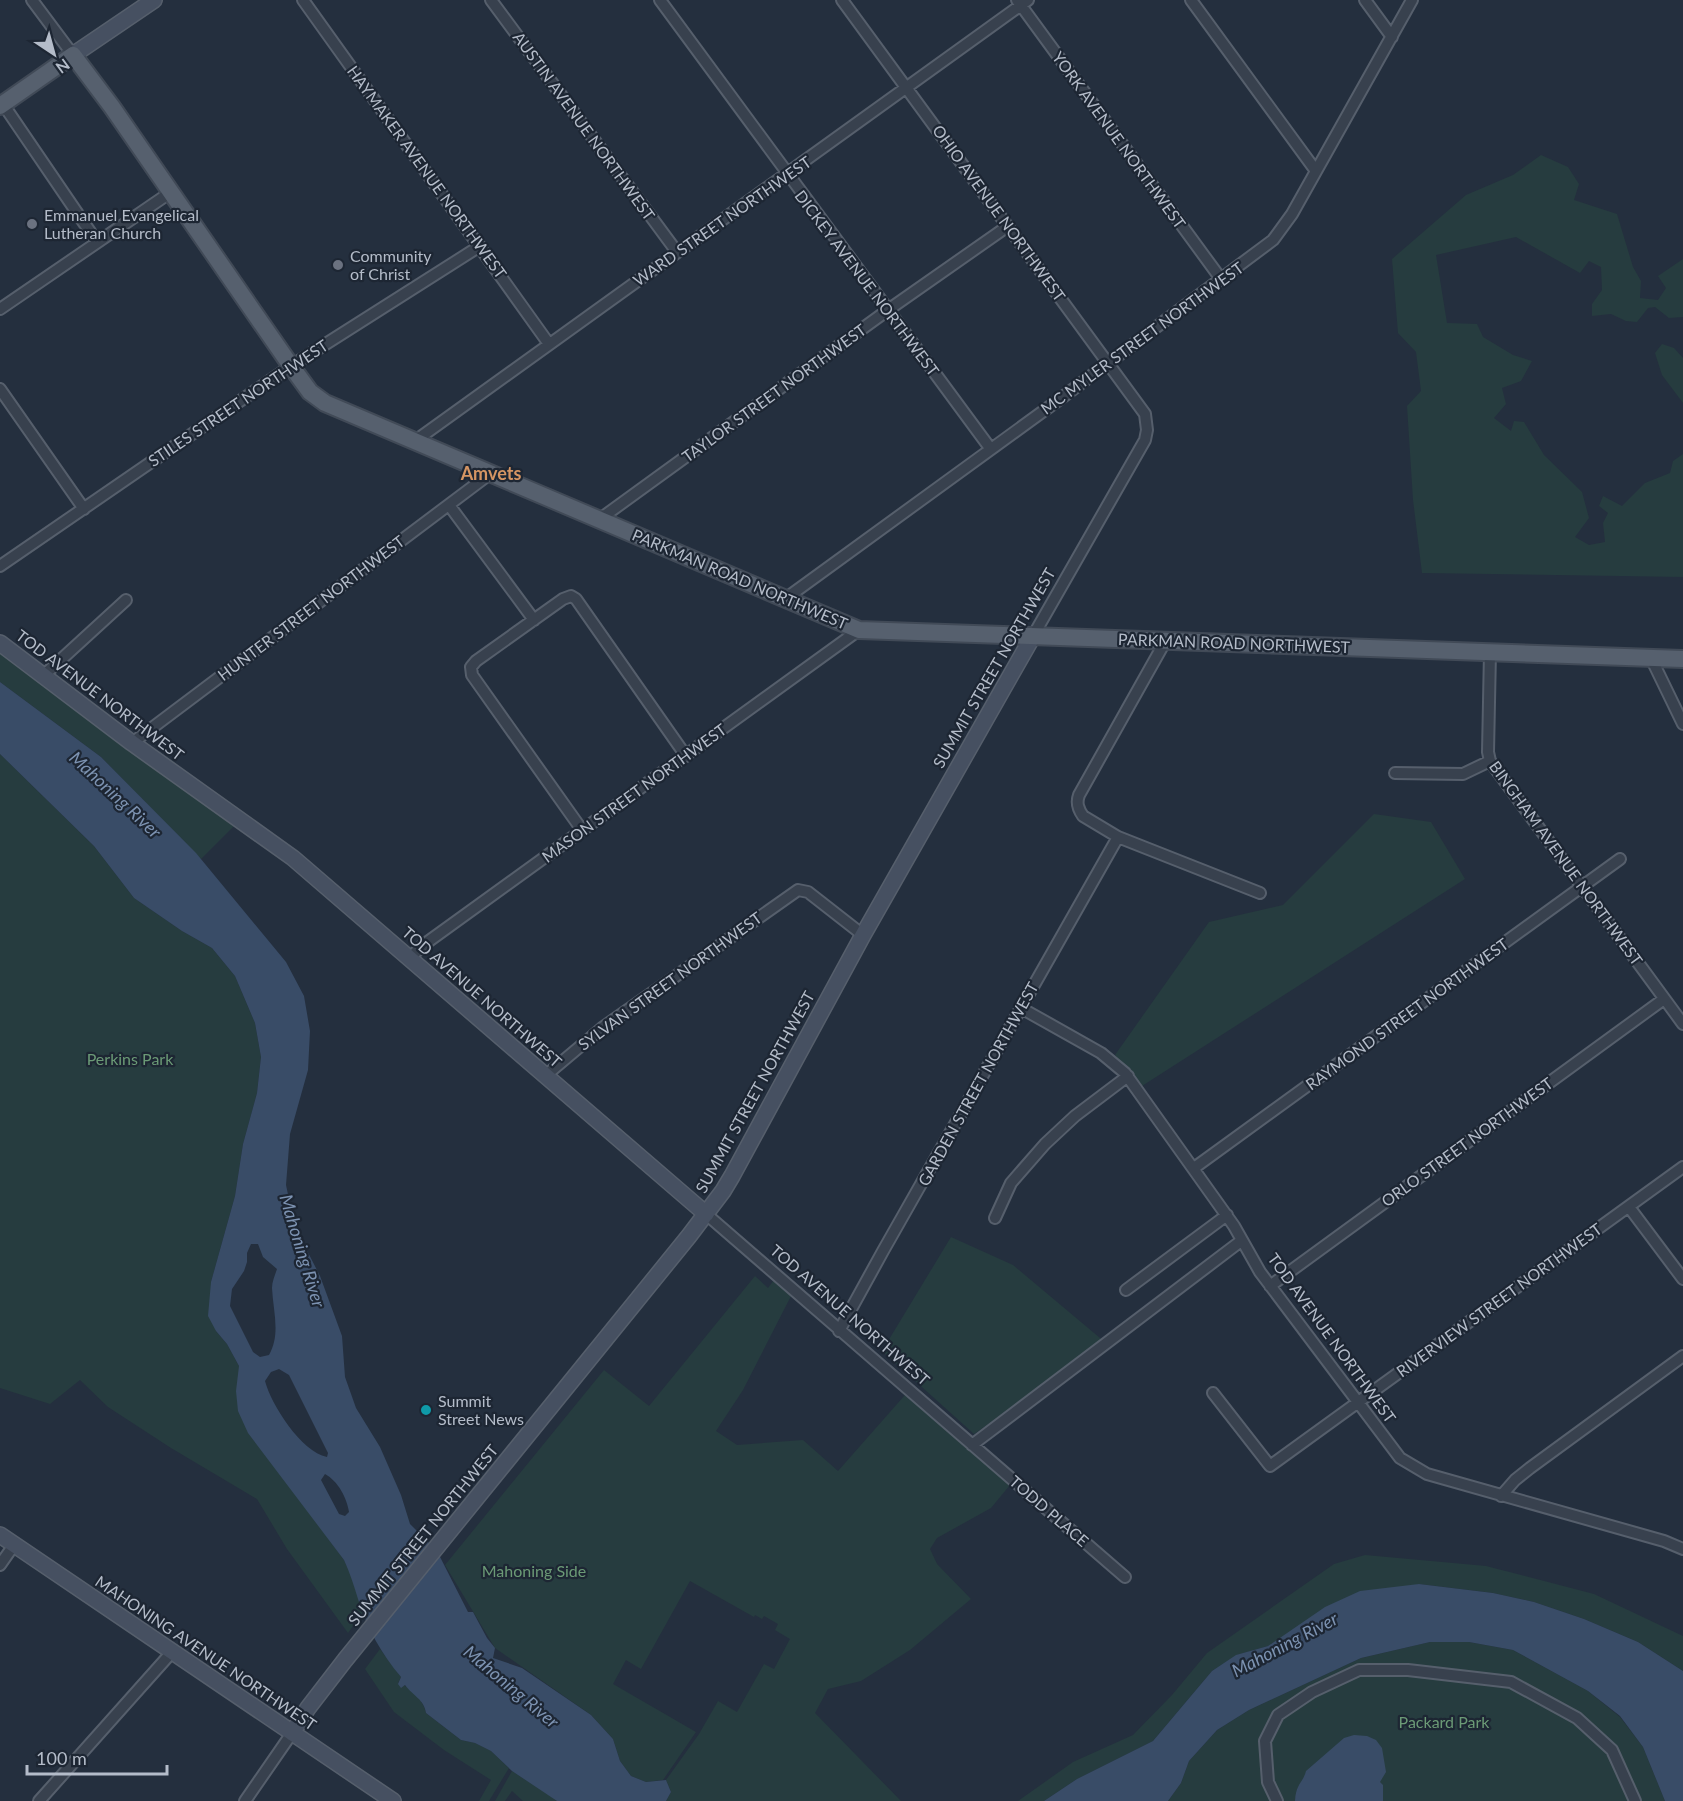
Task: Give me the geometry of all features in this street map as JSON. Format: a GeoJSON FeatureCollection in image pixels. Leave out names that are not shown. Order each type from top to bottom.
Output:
{"type":"FeatureCollection","features":[{"type":"Feature","properties":{"kind":"main road"},"geometry":{"type":"LineString","coordinates":[[2,105],[154,0]]}},
{"type":"Feature","properties":{"kind":"main road","name":"PARKMAN ROAD NORTHWEST"},"geometry":{"type":"LineString","coordinates":[[74,55],[291,366],[310,392],[325,403],[860,630],[1683,659]]}},
{"type":"Feature","properties":{"kind":"main road","name":"SUMMIT STREET NORTHWEST"},"geometry":{"type":"LineString","coordinates":[[292,1733],[345,1660],[706,1214],[732,1176],[863,935],[1033,636]]}},
{"type":"Feature","properties":{"kind":"main road","name":"TOD AVENUE NORTHWEST"},"geometry":{"type":"LineString","coordinates":[[0,643],[132,743],[292,858],[706,1214]]}},
{"type":"Feature","properties":{"kind":"main road","name":"MAHONING AVENUE NORTHWEST"},"geometry":{"type":"LineString","coordinates":[[0,1535],[393,1801]]}},
{"type":"Feature","properties":{"kind":"street"},"geometry":{"type":"LineString","coordinates":[[32,0],[74,55]]}},
{"type":"Feature","properties":{"kind":"street","name":"HAYMAKER AVENUE NORTHWEST"},"geometry":{"type":"LineString","coordinates":[[303,0],[549,344]]}},
{"type":"Feature","properties":{"kind":"street","name":"AUSTIN AVENUE NORTHWEST"},"geometry":{"type":"LineString","coordinates":[[491,0],[676,252]]}},
{"type":"Feature","properties":{"kind":"street","name":"DICKEY AVENUE NORTHWEST"},"geometry":{"type":"LineString","coordinates":[[660,0],[990,448]]}},
{"type":"Feature","properties":{"kind":"street","name":"OHIO AVENUE NORTHWEST"},"geometry":{"type":"LineString","coordinates":[[842,0],[1143,410],[1147,430]]}},
{"type":"Feature","properties":{"kind":"street"},"geometry":{"type":"LineString","coordinates":[[1191,0],[1316,171]]}},
{"type":"Feature","properties":{"kind":"street"},"geometry":{"type":"LineString","coordinates":[[1365,0],[1392,37]]}},
{"type":"Feature","properties":{"kind":"street","name":"MC MYLER STREET NORTHWEST"},"geometry":{"type":"LineString","coordinates":[[785,599],[1257,254],[1281,231],[1412,0]]}},
{"type":"Feature","properties":{"kind":"street","name":"WARD STREET NORTHWEST"},"geometry":{"type":"LineString","coordinates":[[415,441],[907,88],[1022,2]]}},
{"type":"Feature","properties":{"kind":"street","name":"YORK AVENUE NORTHWEST"},"geometry":{"type":"LineString","coordinates":[[1022,2],[1221,279]]}},
{"type":"Feature","properties":{"kind":"street"},"geometry":{"type":"LineString","coordinates":[[2,105],[97,242]]}},
{"type":"Feature","properties":{"kind":"street"},"geometry":{"type":"LineString","coordinates":[[0,309],[171,192]]}},
{"type":"Feature","properties":{"kind":"street","name":"TAYLOR STREET NORTHWEST"},"geometry":{"type":"LineString","coordinates":[[600,519],[1008,226]]}},
{"type":"Feature","properties":{"kind":"street","name":"STILES STREET NORTHWEST"},"geometry":{"type":"LineString","coordinates":[[0,566],[291,366],[480,246]]}},
{"type":"Feature","properties":{"kind":"street"},"geometry":{"type":"LineString","coordinates":[[0,389],[84,509]]}},
{"type":"Feature","properties":{"kind":"street","name":"SUMMIT STREET NORTHWEST"},"geometry":{"type":"LineString","coordinates":[[1033,636],[1145,440],[1147,430]]}},
{"type":"Feature","properties":{"kind":"street","name":"HUNTER STREET NORTHWEST"},"geometry":{"type":"LineString","coordinates":[[132,743],[490,473]]}},
{"type":"Feature","properties":{"kind":"street"},"geometry":{"type":"LineString","coordinates":[[449,505],[534,620]]}},
{"type":"Feature","properties":{"kind":"street"},"geometry":{"type":"LineString","coordinates":[[582,830],[471,672],[472,664],[563,598],[576,599],[686,756]]}},
{"type":"Feature","properties":{"kind":"street"},"geometry":{"type":"LineString","coordinates":[[43,676],[126,600]]}},
{"type":"Feature","properties":{"kind":"street","name":"MASON STREET NORTHWEST"},"geometry":{"type":"LineString","coordinates":[[410,958],[422,946],[860,630]]}},
{"type":"Feature","properties":{"kind":"street"},"geometry":{"type":"LineString","coordinates":[[1166,640],[1079,795],[1078,807],[1083,816],[1118,837],[1260,893]]}},
{"type":"Feature","properties":{"kind":"street","name":"BINGHAM AVENUE NORTHWEST"},"geometry":{"type":"LineString","coordinates":[[1490,652],[1488,752],[1490,761],[1683,1024]]}},
{"type":"Feature","properties":{"kind":"street"},"geometry":{"type":"LineString","coordinates":[[1651,658],[1683,723]]}},
{"type":"Feature","properties":{"kind":"street"},"geometry":{"type":"LineString","coordinates":[[1395,773],[1463,774],[1490,761]]}},
{"type":"Feature","properties":{"kind":"street","name":"GARDEN STREET NORTHWEST"},"geometry":{"type":"LineString","coordinates":[[839,1331],[1118,837]]}},
{"type":"Feature","properties":{"kind":"street","name":"RAYMOND STREET NORTHWEST"},"geometry":{"type":"LineString","coordinates":[[1194,1168],[1620,859]]}},
{"type":"Feature","properties":{"kind":"street","name":"SYLVAN STREET NORTHWEST"},"geometry":{"type":"LineString","coordinates":[[544,1076],[602,1028],[798,890],[808,892],[863,935]]}},
{"type":"Feature","properties":{"kind":"street","name":"ORLO STREET NORTHWEST"},"geometry":{"type":"LineString","coordinates":[[1270,1286],[1664,999]]}},
{"type":"Feature","properties":{"kind":"street","name":"TOD AVENUE NORTHWEST"},"geometry":{"type":"LineString","coordinates":[[1021,1008],[1101,1053],[1128,1076],[1227,1215],[1270,1286],[1393,1450],[1408,1464],[1427,1474],[1683,1549]]}},
{"type":"Feature","properties":{"kind":"street"},"geometry":{"type":"LineString","coordinates":[[995,1218],[1011,1183],[1045,1144],[1075,1116],[1128,1076]]}},
{"type":"Feature","properties":{"kind":"street","name":"RIVERVIEW STREET NORTHWEST"},"geometry":{"type":"LineString","coordinates":[[1213,1393],[1270,1466],[1683,1167]]}},
{"type":"Feature","properties":{"kind":"street"},"geometry":{"type":"LineString","coordinates":[[1629,1207],[1683,1279]]}},
{"type":"Feature","properties":{"kind":"street","name":"TOD AVENUE NORTHWEST"},"geometry":{"type":"LineString","coordinates":[[706,1214],[972,1445]]}},
{"type":"Feature","properties":{"kind":"street"},"geometry":{"type":"LineString","coordinates":[[1126,1290],[1227,1215]]}},
{"type":"Feature","properties":{"kind":"street"},"geometry":{"type":"LineString","coordinates":[[972,1445],[1241,1241]]}},
{"type":"Feature","properties":{"kind":"street"},"geometry":{"type":"LineString","coordinates":[[1501,1496],[1530,1468],[1683,1356]]}},
{"type":"Feature","properties":{"kind":"street","name":"TODD PLACE"},"geometry":{"type":"LineString","coordinates":[[972,1445],[1125,1577]]}},
{"type":"Feature","properties":{"kind":"street"},"geometry":{"type":"LineString","coordinates":[[0,1565],[14,1545]]}},
{"type":"Feature","properties":{"kind":"street"},"geometry":{"type":"LineString","coordinates":[[39,1801],[172,1652]]}},
{"type":"Feature","properties":{"kind":"street"},"geometry":{"type":"LineString","coordinates":[[1277,1801],[1268,1782],[1265,1741],[1278,1715],[1312,1692],[1359,1670],[1408,1670],[1511,1682],[1576,1719],[1612,1750],[1635,1801]]}},
{"type":"Feature","properties":{"kind":"street","name":"SUMMIT STREET NORTHWEST"},"geometry":{"type":"LineString","coordinates":[[245,1801],[292,1733]]}},
{"type":"Feature","properties":{"kind":"green space"},"geometry":{"type":"Polygon","coordinates":[[[1541,155],[1568,167],[1579,184],[1574,200],[1617,214],[1633,267],[1641,281],[1640,298],[1658,300],[1666,288],[1658,276],[1683,259],[1683,317],[1669,318],[1655,307],[1648,308],[1637,322],[1626,321],[1611,314],[1592,316],[1592,304],[1602,290],[1601,267],[1589,261],[1580,273],[1516,237],[1436,255],[1447,323],[1477,324],[1483,337],[1513,355],[1532,361],[1521,381],[1502,388],[1506,404],[1494,418],[1511,431],[1514,421],[1524,422],[1544,455],[1582,492],[1589,518],[1575,537],[1589,545],[1605,542],[1603,523],[1608,513],[1599,506],[1603,496],[1622,506],[1645,483],[1670,473],[1673,461],[1683,454],[1683,577],[1422,573],[1413,500],[1407,406],[1421,391],[1416,352],[1398,333],[1392,259],[1466,195],[1513,175],[1541,155]]]}},
{"type":"Feature","properties":{"kind":"green space"},"geometry":{"type":"Polygon","coordinates":[[[1662,344],[1674,348],[1683,358],[1683,403],[1662,375],[1655,353],[1662,344]]]}},
{"type":"Feature","properties":{"kind":"green space"},"geometry":{"type":"Polygon","coordinates":[[[0,650],[234,826],[201,859],[101,757],[0,682],[0,650]]]}},
{"type":"Feature","properties":{"kind":"green space","name":"Perkins Park"},"geometry":{"type":"Polygon","coordinates":[[[0,754],[94,846],[134,898],[182,931],[212,948],[235,976],[255,1023],[261,1057],[257,1093],[243,1144],[235,1196],[211,1282],[216,1331],[227,1344],[239,1366],[300,1500],[344,1560],[354,1581],[363,1612],[348,1633],[287,1549],[257,1499],[108,1407],[80,1380],[50,1404],[0,1388],[0,754]]]}},
{"type":"Feature","properties":{"kind":"green space"},"geometry":{"type":"Polygon","coordinates":[[[1374,814],[1431,822],[1465,879],[1142,1086],[1115,1055],[1209,922],[1283,905],[1374,814]]]}},
{"type":"Feature","properties":{"kind":"green space"},"geometry":{"type":"Polygon","coordinates":[[[951,1237],[1013,1265],[1106,1343],[974,1434],[882,1351],[951,1237]]]}},
{"type":"Feature","properties":{"kind":"green space","name":"Mahoning Side"},"geometry":{"type":"Polygon","coordinates":[[[755,1276],[768,1288],[774,1280],[791,1296],[743,1390],[716,1431],[737,1445],[803,1440],[838,1471],[905,1395],[1010,1485],[991,1508],[937,1538],[930,1549],[937,1564],[971,1599],[910,1650],[861,1681],[828,1689],[815,1713],[901,1801],[666,1801],[671,1792],[666,1780],[699,1734],[718,1701],[737,1712],[764,1664],[774,1669],[790,1639],[775,1630],[778,1624],[764,1616],[762,1619],[755,1615],[754,1617],[690,1581],[641,1669],[626,1660],[613,1684],[696,1732],[663,1780],[646,1782],[631,1776],[620,1761],[613,1739],[591,1715],[495,1648],[445,1565],[604,1370],[649,1406],[755,1276]]]}},
{"type":"Feature","properties":{"kind":"green space"},"geometry":{"type":"Polygon","coordinates":[[[1365,1555],[1486,1566],[1594,1594],[1683,1636],[1683,1671],[1638,1642],[1584,1619],[1534,1602],[1493,1593],[1419,1584],[1292,1632],[1268,1646],[1237,1655],[1212,1671],[1153,1741],[1077,1779],[1044,1801],[1018,1801],[1073,1762],[1133,1735],[1172,1695],[1207,1653],[1334,1564],[1365,1555]]]}},
{"type":"Feature","properties":{"kind":"green space","name":"Packard Park"},"geometry":{"type":"Polygon","coordinates":[[[1430,1642],[1469,1642],[1513,1650],[1588,1691],[1620,1717],[1643,1747],[1665,1801],[1168,1801],[1181,1783],[1189,1761],[1217,1730],[1249,1710],[1361,1658],[1430,1642]]]}},
{"type":"Feature","properties":{"kind":"green space"},"geometry":{"type":"Polygon","coordinates":[[[380,1649],[401,1677],[398,1683],[416,1695],[426,1713],[461,1740],[475,1743],[491,1751],[509,1768],[489,1801],[479,1801],[491,1780],[444,1750],[394,1712],[365,1669],[380,1649]]]}},
{"type":"Feature","properties":{"kind":"green space"},"geometry":{"type":"Polygon","coordinates":[[[512,1771],[557,1801],[523,1801],[512,1791],[505,1801],[495,1801],[512,1771]]]}},
{"type":"Feature","properties":{"kind":"water","name":"Mahoning River"},"geometry":{"type":"Polygon","coordinates":[[[0,682],[101,757],[196,853],[286,962],[304,996],[310,1031],[308,1070],[290,1134],[286,1185],[295,1227],[320,1276],[342,1336],[345,1377],[356,1408],[380,1447],[401,1495],[410,1524],[437,1551],[468,1612],[473,1612],[495,1648],[493,1658],[522,1668],[591,1715],[613,1739],[620,1761],[631,1776],[646,1782],[666,1780],[671,1792],[666,1801],[557,1801],[512,1771],[491,1751],[475,1743],[461,1740],[426,1713],[421,1701],[405,1685],[401,1688],[398,1684],[401,1677],[381,1650],[371,1631],[344,1560],[248,1433],[238,1411],[236,1391],[239,1366],[208,1316],[211,1282],[235,1196],[243,1144],[257,1093],[261,1057],[255,1023],[235,976],[212,948],[182,931],[134,898],[94,846],[0,754],[0,682]],[[251,1244],[244,1271],[232,1289],[230,1306],[253,1352],[260,1357],[269,1355],[275,1339],[272,1288],[277,1269],[263,1257],[258,1244],[251,1244]],[[279,1369],[271,1372],[265,1381],[280,1414],[307,1446],[327,1457],[328,1453],[289,1375],[279,1369]],[[325,1474],[321,1480],[339,1514],[345,1516],[349,1512],[341,1490],[325,1474]]]}},
{"type":"Feature","properties":{"kind":"water","name":"Mahoning River"},"geometry":{"type":"Polygon","coordinates":[[[1419,1584],[1493,1593],[1534,1602],[1584,1619],[1638,1642],[1683,1671],[1683,1801],[1665,1801],[1643,1747],[1620,1716],[1588,1691],[1513,1650],[1469,1642],[1430,1642],[1361,1658],[1249,1710],[1217,1730],[1189,1761],[1181,1783],[1168,1801],[1044,1801],[1077,1779],[1153,1741],[1212,1671],[1236,1655],[1268,1646],[1325,1607],[1360,1591],[1419,1584]]]}},
{"type":"Feature","properties":{"kind":"water"},"geometry":{"type":"Polygon","coordinates":[[[1354,1735],[1367,1736],[1376,1740],[1382,1748],[1386,1772],[1380,1782],[1383,1785],[1383,1801],[1295,1801],[1297,1790],[1306,1771],[1344,1738],[1354,1735]]]}},
{"type":"Feature","properties":{"kind":"place","name":"Emmanuel Evangelical Lutheran Church"},"geometry":{"type":"Point","coordinates":[32,224]}},
{"type":"Feature","properties":{"kind":"place","name":"Community of Christ"},"geometry":{"type":"Point","coordinates":[338,265]}},
{"type":"Feature","properties":{"kind":"place","name":"Summit Street News"},"geometry":{"type":"Point","coordinates":[426,1410]}},
{"type":"Feature","properties":{"kind":"district","name":"Amvets"},"geometry":{"type":"Point","coordinates":[491,474]}}]}
